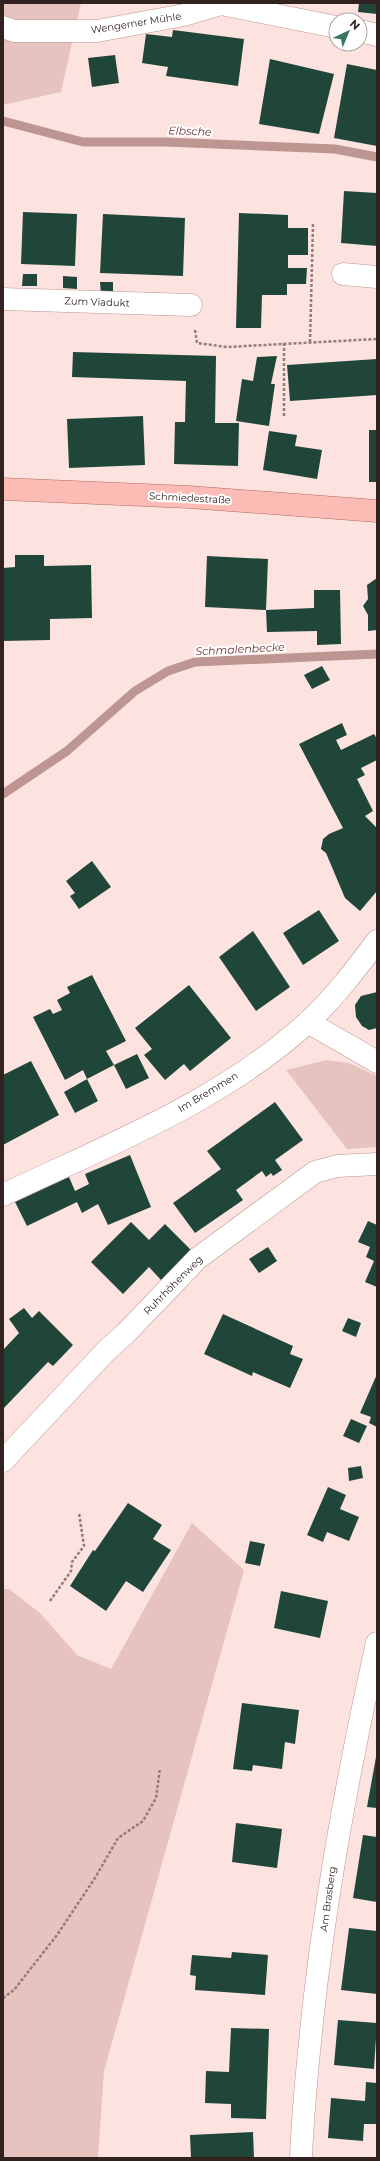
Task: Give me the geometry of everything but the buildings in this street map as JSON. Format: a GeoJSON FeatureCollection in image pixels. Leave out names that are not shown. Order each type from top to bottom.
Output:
{"type":"FeatureCollection","features":[{"type":"Feature","properties":{"kind":"main road","name":"Schmiedestraße"},"geometry":{"type":"LineString","coordinates":[[3,489],[189,497],[377,510]]}},
{"type":"Feature","properties":{"kind":"street"},"geometry":{"type":"LineString","coordinates":[[219,3],[302,11],[328,23]]}},
{"type":"Feature","properties":{"kind":"street","name":"Wengerner Mühle"},"geometry":{"type":"LineString","coordinates":[[3,27],[14,31],[97,31],[184,15],[219,3]]}},
{"type":"Feature","properties":{"kind":"street"},"geometry":{"type":"LineString","coordinates":[[343,274],[377,277]]}},
{"type":"Feature","properties":{"kind":"street","name":"Zum Viadukt"},"geometry":{"type":"LineString","coordinates":[[3,299],[191,304]]}},
{"type":"Feature","properties":{"kind":"street","name":"Im Bremmen"},"geometry":{"type":"LineString","coordinates":[[3,1195],[180,1110],[266,1056],[308,1022],[332,998],[377,941]]}},
{"type":"Feature","properties":{"kind":"street"},"geometry":{"type":"LineString","coordinates":[[308,1022],[377,1062]]}},
{"type":"Feature","properties":{"kind":"street","name":"Ruhrhöhenweg"},"geometry":{"type":"LineString","coordinates":[[3,1460],[106,1351],[126,1333],[198,1258],[315,1172],[337,1166],[377,1164]]}},
{"type":"Feature","properties":{"kind":"street","name":"Am Brasberg"},"geometry":{"type":"LineString","coordinates":[[301,2158],[310,2041],[331,1876],[358,1732],[377,1643]]}},
{"type":"Feature","properties":{"kind":"path"},"geometry":{"type":"LineString","coordinates":[[310,342],[313,224]]}},
{"type":"Feature","properties":{"kind":"path"},"geometry":{"type":"LineString","coordinates":[[191,304],[197,343],[227,347],[377,339]]}},
{"type":"Feature","properties":{"kind":"path"},"geometry":{"type":"LineString","coordinates":[[284,343],[284,416]]}},
{"type":"Feature","properties":{"kind":"path"},"geometry":{"type":"LineString","coordinates":[[50,1601],[71,1571],[72,1562],[84,1546],[79,1513]]}},
{"type":"Feature","properties":{"kind":"path"},"geometry":{"type":"LineString","coordinates":[[3,1998],[14,1990],[57,1935],[95,1878],[118,1838],[143,1821],[156,1798],[160,1768]]}},
{"type":"Feature","properties":{"kind":"shaded area"},"geometry":{"type":"Polygon","coordinates":[[[3,3],[81,3],[61,92],[3,105],[3,3]]]}},
{"type":"Feature","properties":{"kind":"shaded area"},"geometry":{"type":"Polygon","coordinates":[[[326,1060],[349,1063],[377,1076],[377,1147],[347,1149],[286,1070],[326,1060]]]}},
{"type":"Feature","properties":{"kind":"shaded area"},"geometry":{"type":"Polygon","coordinates":[[[192,1523],[244,1570],[104,2071],[98,2158],[3,2158],[3,1589],[9,1589],[40,1613],[77,1655],[111,1669],[192,1523]]]}},
{"type":"Feature","properties":{"kind":"waterway","name":"Elbsche"},"geometry":{"type":"LineString","coordinates":[[3,121],[83,142],[166,142],[335,149],[377,157]]}},
{"type":"Feature","properties":{"kind":"waterway","name":"Schmalenbecke"},"geometry":{"type":"LineString","coordinates":[[3,794],[67,751],[135,691],[168,671],[195,662],[377,654]]}}]}
